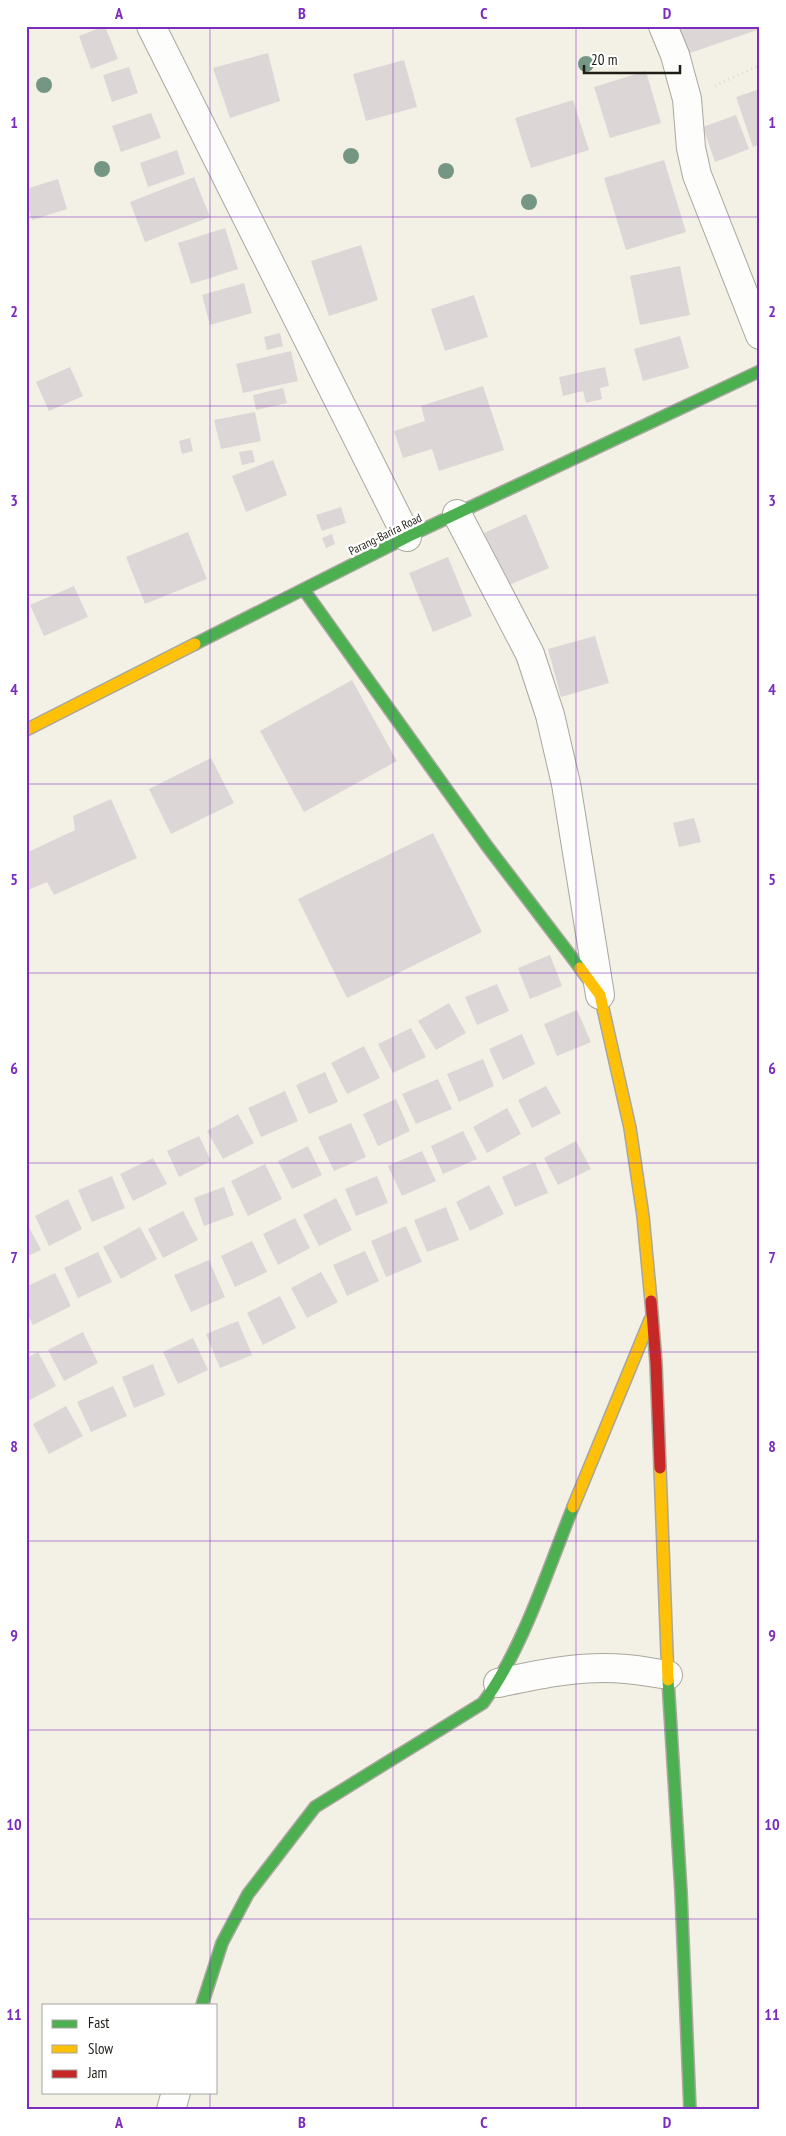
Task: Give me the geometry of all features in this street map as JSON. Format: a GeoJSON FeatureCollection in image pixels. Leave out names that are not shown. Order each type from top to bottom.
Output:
{"type":"FeatureCollection","features":[{"type":"Feature","properties":{"kind":"street"},"geometry":{"type":"LineString","coordinates":[[151,26],[407,538]]}},
{"type":"Feature","properties":{"kind":"street"},"geometry":{"type":"LineString","coordinates":[[663,26],[675,56],[688,99],[691,148],[697,175],[760,335]]}},
{"type":"Feature","properties":{"kind":"street","name":"Parang-Barira Road"},"geometry":{"type":"LineString","coordinates":[[26,730],[407,538],[760,371]]}},
{"type":"Feature","properties":{"kind":"street"},"geometry":{"type":"LineString","coordinates":[[457,514],[530,654],[550,715],[566,784],[600,995],[630,1128],[643,1216],[656,1363],[668,1675],[681,1892],[690,2110]]}},
{"type":"Feature","properties":{"kind":"street"},"geometry":{"type":"LineString","coordinates":[[304,590],[487,846],[600,995]]}},
{"type":"Feature","properties":{"kind":"street"},"geometry":{"type":"LineString","coordinates":[[202,2004],[222,1943],[248,1894],[315,1807],[356,1779],[459,1719],[483,1702],[498,1683],[519,1639],[652,1316]]}},
{"type":"Feature","properties":{"kind":"street"},"geometry":{"type":"LineString","coordinates":[[498,1683],[547,1672],[580,1669],[625,1669],[668,1675]]}},
{"type":"Feature","properties":{"kind":"street"},"geometry":{"type":"LineString","coordinates":[[171,2110],[175,2094]]}},
{"type":"Feature","properties":{"kind":"path"},"geometry":{"type":"LineString","coordinates":[[688,99],[760,66]]}},
{"type":"Feature","properties":{"kind":"building"},"geometry":{"type":"Polygon","coordinates":[[[105,26],[118,59],[91,69],[79,36],[105,26]]]}},
{"type":"Feature","properties":{"kind":"building"},"geometry":{"type":"Polygon","coordinates":[[[674,26],[760,26],[760,29],[684,55],[674,26]]]}},
{"type":"Feature","properties":{"kind":"building"},"geometry":{"type":"Polygon","coordinates":[[[268,53],[280,101],[230,118],[213,68],[268,53]]]}},
{"type":"Feature","properties":{"kind":"building"},"geometry":{"type":"Polygon","coordinates":[[[404,60],[417,107],[366,121],[353,74],[404,60]]]}},
{"type":"Feature","properties":{"kind":"building"},"geometry":{"type":"Polygon","coordinates":[[[129,67],[138,93],[112,102],[103,75],[129,67]]]}},
{"type":"Feature","properties":{"kind":"building"},"geometry":{"type":"Polygon","coordinates":[[[646,71],[661,123],[610,138],[594,87],[646,71]]]}},
{"type":"Feature","properties":{"kind":"building"},"geometry":{"type":"Polygon","coordinates":[[[760,89],[760,144],[753,147],[736,97],[760,89]]]}},
{"type":"Feature","properties":{"kind":"building"},"geometry":{"type":"Polygon","coordinates":[[[573,100],[589,150],[531,168],[515,118],[573,100]]]}},
{"type":"Feature","properties":{"kind":"building"},"geometry":{"type":"Polygon","coordinates":[[[151,113],[161,138],[121,152],[112,126],[151,113]]]}},
{"type":"Feature","properties":{"kind":"building"},"geometry":{"type":"Polygon","coordinates":[[[736,115],[749,149],[715,162],[703,127],[736,115]]]}},
{"type":"Feature","properties":{"kind":"building"},"geometry":{"type":"Polygon","coordinates":[[[177,150],[185,174],[148,187],[140,163],[177,150]]]}},
{"type":"Feature","properties":{"kind":"building"},"geometry":{"type":"Polygon","coordinates":[[[664,160],[686,232],[626,250],[604,178],[664,160]]]}},
{"type":"Feature","properties":{"kind":"building"},"geometry":{"type":"Polygon","coordinates":[[[194,177],[210,217],[145,242],[130,202],[194,177]]]}},
{"type":"Feature","properties":{"kind":"building"},"geometry":{"type":"Polygon","coordinates":[[[58,179],[67,209],[32,220],[26,198],[26,189],[58,179]]]}},
{"type":"Feature","properties":{"kind":"building"},"geometry":{"type":"Polygon","coordinates":[[[225,228],[238,269],[191,284],[178,243],[225,228]]]}},
{"type":"Feature","properties":{"kind":"building"},"geometry":{"type":"Polygon","coordinates":[[[361,245],[378,300],[329,316],[311,261],[361,245]]]}},
{"type":"Feature","properties":{"kind":"building"},"geometry":{"type":"Polygon","coordinates":[[[680,266],[690,315],[640,325],[630,276],[680,266]]]}},
{"type":"Feature","properties":{"kind":"building"},"geometry":{"type":"Polygon","coordinates":[[[244,283],[252,313],[210,325],[202,295],[244,283]]]}},
{"type":"Feature","properties":{"kind":"building"},"geometry":{"type":"Polygon","coordinates":[[[474,295],[488,337],[445,351],[431,309],[474,295]]]}},
{"type":"Feature","properties":{"kind":"building"},"geometry":{"type":"Polygon","coordinates":[[[280,333],[283,346],[267,350],[264,337],[280,333]]]}},
{"type":"Feature","properties":{"kind":"building"},"geometry":{"type":"Polygon","coordinates":[[[680,336],[689,368],[643,381],[634,349],[680,336]]]}},
{"type":"Feature","properties":{"kind":"building"},"geometry":{"type":"Polygon","coordinates":[[[291,351],[298,381],[243,393],[236,364],[291,351]]]}},
{"type":"Feature","properties":{"kind":"building"},"geometry":{"type":"Polygon","coordinates":[[[70,367],[83,396],[49,411],[36,382],[70,367]]]}},
{"type":"Feature","properties":{"kind":"building"},"geometry":{"type":"Polygon","coordinates":[[[605,367],[609,386],[600,388],[602,399],[586,403],[583,391],[563,396],[559,377],[605,367]]]}},
{"type":"Feature","properties":{"kind":"building"},"geometry":{"type":"Polygon","coordinates":[[[483,386],[504,450],[439,471],[432,449],[403,458],[394,431],[425,421],[421,406],[483,386]]]}},
{"type":"Feature","properties":{"kind":"building"},"geometry":{"type":"Polygon","coordinates":[[[283,388],[287,403],[256,410],[253,395],[283,388]]]}},
{"type":"Feature","properties":{"kind":"building"},"geometry":{"type":"Polygon","coordinates":[[[255,412],[261,441],[221,449],[214,420],[255,412]]]}},
{"type":"Feature","properties":{"kind":"building"},"geometry":{"type":"Polygon","coordinates":[[[190,438],[193,451],[182,454],[179,441],[190,438]]]}},
{"type":"Feature","properties":{"kind":"building"},"geometry":{"type":"Polygon","coordinates":[[[252,450],[255,462],[242,465],[239,452],[252,450]]]}},
{"type":"Feature","properties":{"kind":"building"},"geometry":{"type":"Polygon","coordinates":[[[273,460],[287,495],[246,512],[232,476],[273,460]]]}},
{"type":"Feature","properties":{"kind":"building"},"geometry":{"type":"Polygon","coordinates":[[[341,507],[346,523],[322,531],[316,515],[341,507]]]}},
{"type":"Feature","properties":{"kind":"building"},"geometry":{"type":"Polygon","coordinates":[[[526,514],[549,568],[507,586],[484,533],[526,514]]]}},
{"type":"Feature","properties":{"kind":"building"},"geometry":{"type":"Polygon","coordinates":[[[188,532],[207,579],[145,604],[126,557],[188,532]]]}},
{"type":"Feature","properties":{"kind":"building"},"geometry":{"type":"Polygon","coordinates":[[[332,534],[335,544],[326,548],[322,538],[332,534]]]}},
{"type":"Feature","properties":{"kind":"building"},"geometry":{"type":"Polygon","coordinates":[[[448,557],[472,616],[433,632],[409,573],[448,557]]]}},
{"type":"Feature","properties":{"kind":"building"},"geometry":{"type":"Polygon","coordinates":[[[74,586],[88,617],[44,636],[30,605],[74,586]]]}},
{"type":"Feature","properties":{"kind":"building"},"geometry":{"type":"Polygon","coordinates":[[[595,636],[609,683],[561,697],[548,649],[595,636]]]}},
{"type":"Feature","properties":{"kind":"building"},"geometry":{"type":"Polygon","coordinates":[[[352,680],[397,761],[304,812],[260,731],[352,680]]]}},
{"type":"Feature","properties":{"kind":"building"},"geometry":{"type":"Polygon","coordinates":[[[211,758],[234,803],[171,834],[149,789],[211,758]]]}},
{"type":"Feature","properties":{"kind":"building"},"geometry":{"type":"Polygon","coordinates":[[[111,799],[137,858],[54,895],[47,882],[26,891],[26,853],[75,830],[73,816],[111,799]]]}},
{"type":"Feature","properties":{"kind":"building"},"geometry":{"type":"Polygon","coordinates":[[[694,818],[701,842],[679,847],[673,823],[694,818]]]}},
{"type":"Feature","properties":{"kind":"building"},"geometry":{"type":"Polygon","coordinates":[[[433,833],[482,932],[347,998],[298,899],[433,833]]]}},
{"type":"Feature","properties":{"kind":"building"},"geometry":{"type":"Polygon","coordinates":[[[550,955],[562,986],[530,999],[518,968],[550,955]]]}},
{"type":"Feature","properties":{"kind":"building"},"geometry":{"type":"Polygon","coordinates":[[[497,984],[509,1011],[477,1025],[465,997],[497,984]]]}},
{"type":"Feature","properties":{"kind":"building"},"geometry":{"type":"Polygon","coordinates":[[[449,1003],[466,1033],[436,1050],[418,1021],[449,1003]]]}},
{"type":"Feature","properties":{"kind":"building"},"geometry":{"type":"Polygon","coordinates":[[[577,1010],[591,1042],[557,1056],[544,1024],[577,1010]]]}},
{"type":"Feature","properties":{"kind":"building"},"geometry":{"type":"Polygon","coordinates":[[[411,1028],[426,1057],[393,1073],[378,1044],[411,1028]]]}},
{"type":"Feature","properties":{"kind":"building"},"geometry":{"type":"Polygon","coordinates":[[[522,1034],[535,1064],[503,1080],[489,1049],[522,1034]]]}},
{"type":"Feature","properties":{"kind":"building"},"geometry":{"type":"Polygon","coordinates":[[[364,1046],[380,1078],[347,1094],[331,1063],[364,1046]]]}},
{"type":"Feature","properties":{"kind":"building"},"geometry":{"type":"Polygon","coordinates":[[[483,1059],[494,1086],[459,1102],[447,1074],[483,1059]]]}},
{"type":"Feature","properties":{"kind":"building"},"geometry":{"type":"Polygon","coordinates":[[[325,1072],[338,1102],[309,1114],[296,1085],[325,1072]]]}},
{"type":"Feature","properties":{"kind":"building"},"geometry":{"type":"Polygon","coordinates":[[[438,1079],[452,1109],[416,1124],[402,1094],[438,1079]]]}},
{"type":"Feature","properties":{"kind":"building"},"geometry":{"type":"Polygon","coordinates":[[[546,1086],[561,1113],[532,1128],[518,1100],[546,1086]]]}},
{"type":"Feature","properties":{"kind":"building"},"geometry":{"type":"Polygon","coordinates":[[[285,1091],[298,1121],[261,1137],[248,1108],[285,1091]]]}},
{"type":"Feature","properties":{"kind":"building"},"geometry":{"type":"Polygon","coordinates":[[[396,1099],[410,1131],[378,1146],[363,1114],[396,1099]]]}},
{"type":"Feature","properties":{"kind":"building"},"geometry":{"type":"Polygon","coordinates":[[[507,1108],[521,1134],[487,1153],[473,1127],[507,1108]]]}},
{"type":"Feature","properties":{"kind":"building"},"geometry":{"type":"Polygon","coordinates":[[[238,1114],[254,1143],[223,1159],[207,1131],[238,1114]]]}},
{"type":"Feature","properties":{"kind":"building"},"geometry":{"type":"Polygon","coordinates":[[[351,1123],[366,1157],[334,1171],[318,1137],[351,1123]]]}},
{"type":"Feature","properties":{"kind":"building"},"geometry":{"type":"Polygon","coordinates":[[[463,1131],[477,1159],[443,1174],[431,1146],[463,1131]]]}},
{"type":"Feature","properties":{"kind":"building"},"geometry":{"type":"Polygon","coordinates":[[[199,1136],[211,1161],[179,1177],[167,1151],[199,1136]]]}},
{"type":"Feature","properties":{"kind":"building"},"geometry":{"type":"Polygon","coordinates":[[[576,1141],[591,1169],[558,1185],[544,1158],[576,1141]]]}},
{"type":"Feature","properties":{"kind":"building"},"geometry":{"type":"Polygon","coordinates":[[[308,1146],[322,1175],[292,1189],[278,1161],[308,1146]]]}},
{"type":"Feature","properties":{"kind":"building"},"geometry":{"type":"Polygon","coordinates":[[[422,1151],[436,1181],[402,1196],[388,1166],[422,1151]]]}},
{"type":"Feature","properties":{"kind":"building"},"geometry":{"type":"Polygon","coordinates":[[[153,1158],[167,1184],[133,1201],[120,1174],[153,1158]]]}},
{"type":"Feature","properties":{"kind":"building"},"geometry":{"type":"Polygon","coordinates":[[[535,1162],[548,1193],[515,1207],[502,1177],[535,1162]]]}},
{"type":"Feature","properties":{"kind":"building"},"geometry":{"type":"Polygon","coordinates":[[[265,1164],[282,1199],[248,1216],[231,1181],[265,1164]]]}},
{"type":"Feature","properties":{"kind":"building"},"geometry":{"type":"Polygon","coordinates":[[[112,1176],[125,1208],[92,1222],[78,1190],[112,1176]]]}},
{"type":"Feature","properties":{"kind":"building"},"geometry":{"type":"Polygon","coordinates":[[[377,1176],[388,1203],[356,1216],[345,1189],[377,1176]]]}},
{"type":"Feature","properties":{"kind":"building"},"geometry":{"type":"Polygon","coordinates":[[[489,1185],[504,1214],[470,1231],[456,1202],[489,1185]]]}},
{"type":"Feature","properties":{"kind":"building"},"geometry":{"type":"Polygon","coordinates":[[[224,1187],[234,1215],[204,1226],[194,1198],[224,1187]]]}},
{"type":"Feature","properties":{"kind":"building"},"geometry":{"type":"Polygon","coordinates":[[[336,1198],[352,1230],[319,1246],[303,1215],[336,1198]]]}},
{"type":"Feature","properties":{"kind":"building"},"geometry":{"type":"Polygon","coordinates":[[[68,1199],[82,1229],[49,1246],[35,1216],[68,1199]]]}},
{"type":"Feature","properties":{"kind":"building"},"geometry":{"type":"Polygon","coordinates":[[[446,1207],[459,1240],[427,1252],[414,1220],[446,1207]]]}},
{"type":"Feature","properties":{"kind":"building"},"geometry":{"type":"Polygon","coordinates":[[[183,1211],[198,1240],[163,1258],[148,1229],[183,1211]]]}},
{"type":"Feature","properties":{"kind":"building"},"geometry":{"type":"Polygon","coordinates":[[[295,1218],[310,1248],[278,1265],[263,1234],[295,1218]]]}},
{"type":"Feature","properties":{"kind":"building"},"geometry":{"type":"Polygon","coordinates":[[[26,1221],[41,1250],[26,1257],[26,1221]]]}},
{"type":"Feature","properties":{"kind":"building"},"geometry":{"type":"Polygon","coordinates":[[[406,1226],[422,1262],[386,1277],[371,1241],[406,1226]]]}},
{"type":"Feature","properties":{"kind":"building"},"geometry":{"type":"Polygon","coordinates":[[[140,1227],[157,1259],[121,1279],[103,1247],[140,1227]]]}},
{"type":"Feature","properties":{"kind":"building"},"geometry":{"type":"Polygon","coordinates":[[[252,1241],[267,1272],[235,1287],[221,1256],[252,1241]]]}},
{"type":"Feature","properties":{"kind":"building"},"geometry":{"type":"Polygon","coordinates":[[[365,1251],[379,1281],[347,1296],[333,1265],[365,1251]]]}},
{"type":"Feature","properties":{"kind":"building"},"geometry":{"type":"Polygon","coordinates":[[[98,1252],[112,1282],[78,1298],[64,1268],[98,1252]]]}},
{"type":"Feature","properties":{"kind":"building"},"geometry":{"type":"Polygon","coordinates":[[[209,1260],[225,1297],[191,1312],[174,1275],[209,1260]]]}},
{"type":"Feature","properties":{"kind":"building"},"geometry":{"type":"Polygon","coordinates":[[[321,1272],[338,1302],[307,1318],[291,1288],[321,1272]]]}},
{"type":"Feature","properties":{"kind":"building"},"geometry":{"type":"Polygon","coordinates":[[[55,1273],[71,1306],[33,1325],[26,1311],[26,1287],[55,1273]]]}},
{"type":"Feature","properties":{"kind":"building"},"geometry":{"type":"Polygon","coordinates":[[[280,1296],[296,1328],[263,1345],[247,1313],[280,1296]]]}},
{"type":"Feature","properties":{"kind":"building"},"geometry":{"type":"Polygon","coordinates":[[[238,1321],[252,1355],[220,1368],[206,1334],[238,1321]]]}},
{"type":"Feature","properties":{"kind":"building"},"geometry":{"type":"Polygon","coordinates":[[[83,1332],[98,1363],[64,1381],[48,1350],[83,1332]]]}},
{"type":"Feature","properties":{"kind":"building"},"geometry":{"type":"Polygon","coordinates":[[[193,1338],[208,1370],[178,1384],[163,1352],[193,1338]]]}},
{"type":"Feature","properties":{"kind":"building"},"geometry":{"type":"Polygon","coordinates":[[[38,1352],[56,1386],[26,1402],[26,1358],[38,1352]]]}},
{"type":"Feature","properties":{"kind":"building"},"geometry":{"type":"Polygon","coordinates":[[[153,1364],[165,1395],[134,1408],[122,1377],[153,1364]]]}},
{"type":"Feature","properties":{"kind":"building"},"geometry":{"type":"Polygon","coordinates":[[[113,1386],[127,1416],[91,1432],[77,1402],[113,1386]]]}},
{"type":"Feature","properties":{"kind":"building"},"geometry":{"type":"Polygon","coordinates":[[[66,1406],[83,1436],[49,1454],[33,1424],[66,1406]]]}},
{"type":"Feature","properties":{"kind":"traffic: fast"},"geometry":{"type":"LineString","coordinates":[[195,644],[407,537],[760,371]]}},
{"type":"Feature","properties":{"kind":"traffic: fast"},"geometry":{"type":"LineString","coordinates":[[304,590],[487,846],[580,968]]}},
{"type":"Feature","properties":{"kind":"traffic: fast"},"geometry":{"type":"LineString","coordinates":[[202,2004],[222,1943],[248,1894],[315,1807],[483,1703],[497,1682],[522,1634],[573,1507]]}},
{"type":"Feature","properties":{"kind":"traffic: fast"},"geometry":{"type":"LineString","coordinates":[[668,1680],[681,1892],[690,2110]]}},
{"type":"Feature","properties":{"kind":"traffic: slow"},"geometry":{"type":"LineString","coordinates":[[26,730],[195,644]]}},
{"type":"Feature","properties":{"kind":"traffic: slow"},"geometry":{"type":"LineString","coordinates":[[580,968],[600,995],[630,1128],[643,1216],[651,1301]]}},
{"type":"Feature","properties":{"kind":"traffic: slow"},"geometry":{"type":"LineString","coordinates":[[573,1507],[650,1320]]}},
{"type":"Feature","properties":{"kind":"traffic: slow"},"geometry":{"type":"LineString","coordinates":[[660,1468],[668,1680]]}},
{"type":"Feature","properties":{"kind":"traffic: jam"},"geometry":{"type":"LineString","coordinates":[[651,1301],[656,1363],[660,1468]]}}]}
